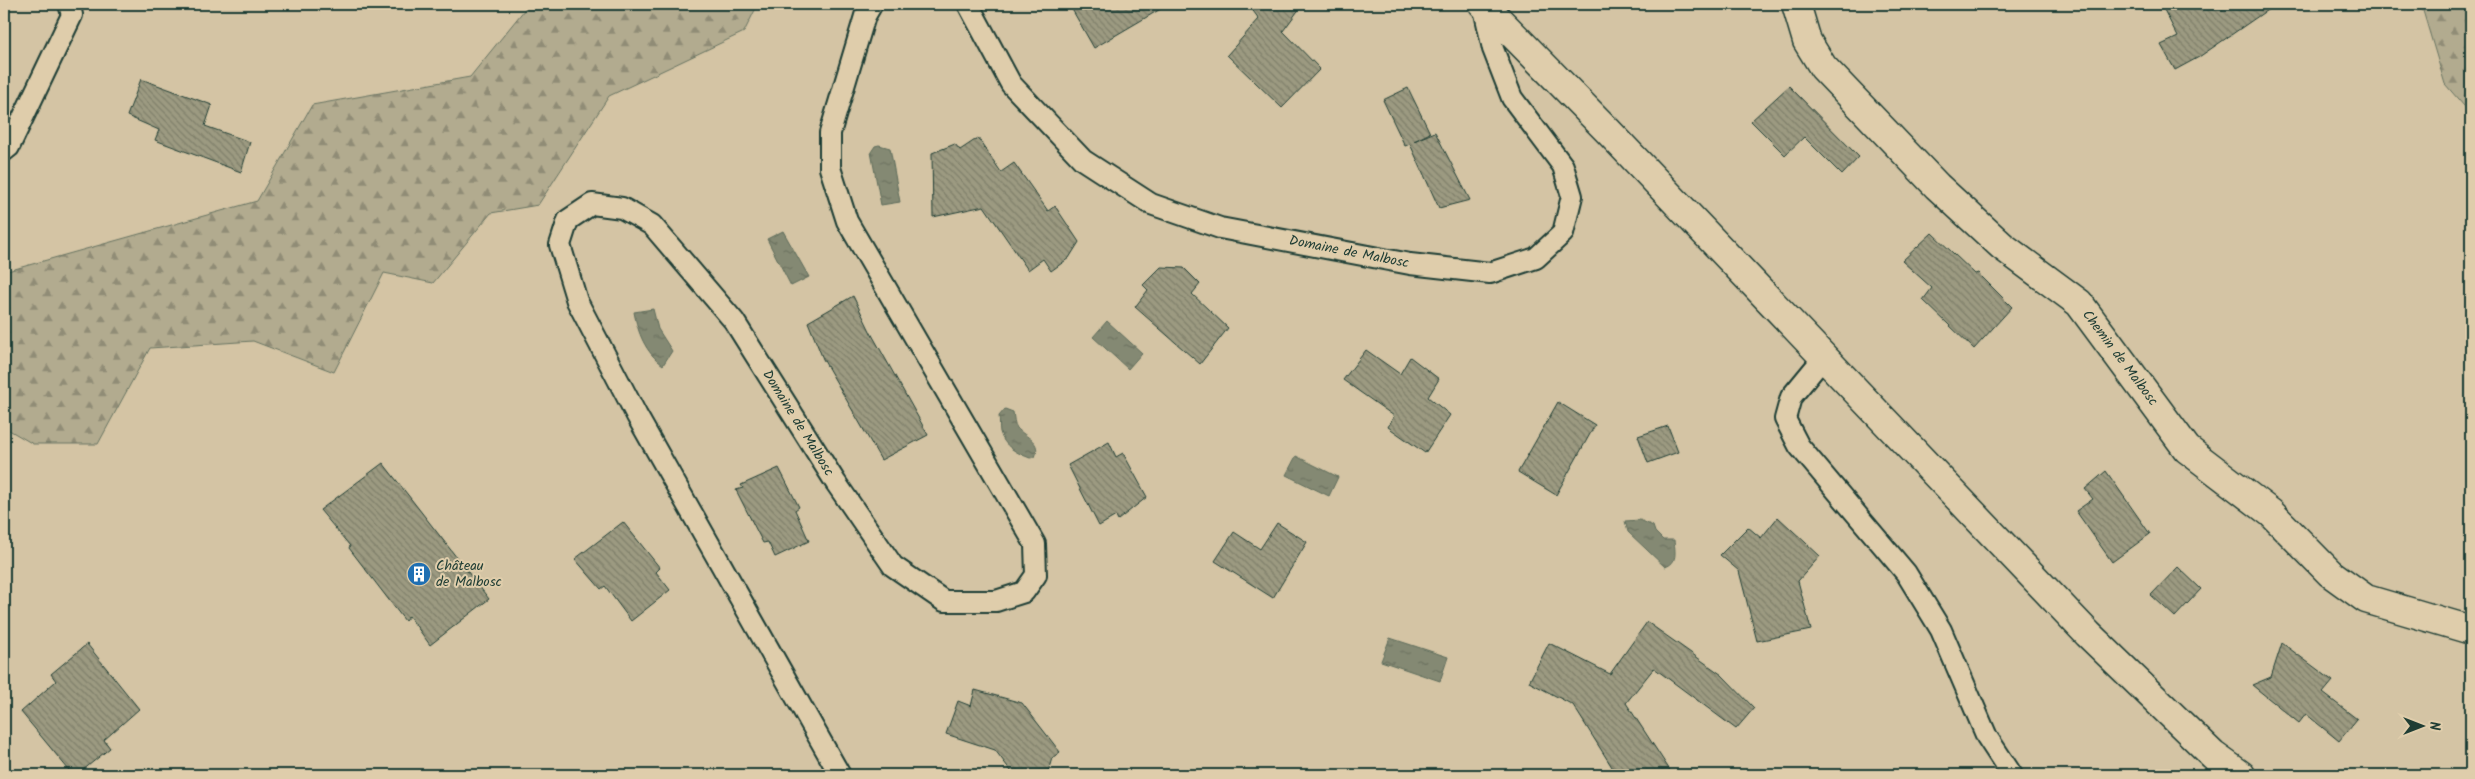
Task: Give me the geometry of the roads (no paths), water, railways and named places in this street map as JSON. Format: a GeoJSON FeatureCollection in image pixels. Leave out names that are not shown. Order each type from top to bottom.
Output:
{"type":"FeatureCollection","features":[{"type":"Feature","properties":{"kind":"main road"},"geometry":{"type":"LineString","coordinates":[[1483,4],[2088,634],[2213,755],[2241,775]]}},
{"type":"Feature","properties":{"kind":"main road","name":"Chemin de Malbosc"},"geometry":{"type":"LineString","coordinates":[[1796,4],[1807,41],[1823,67],[1937,186],[2002,246],[2079,303],[2187,449],[2271,513],[2330,573],[2366,599],[2471,630]]}},
{"type":"Feature","properties":{"kind":"lane"},"geometry":{"type":"LineString","coordinates":[[4,151],[9,148],[72,15],[69,4]]}},
{"type":"Feature","properties":{"kind":"lane","name":"Domaine de Malbosc"},"geometry":{"type":"LineString","coordinates":[[840,775],[633,408],[577,301],[560,246],[568,220],[592,204],[622,208],[652,225],[734,321],[836,483],[893,566],[944,601],[996,601],[1024,592],[1036,575],[1035,544],[847,221],[830,168],[830,133],[865,16],[872,4]]}},
{"type":"Feature","properties":{"kind":"lane","name":"Domaine de Malbosc"},"geometry":{"type":"LineString","coordinates":[[968,4],[1012,84],[1083,160],[1151,204],[1220,228],[1410,264],[1490,273],[1536,258],[1563,233],[1572,196],[1563,166],[1512,98],[1493,50],[1483,4]]}},
{"type":"Feature","properties":{"kind":"lane"},"geometry":{"type":"LineString","coordinates":[[1824,357],[1791,396],[1785,419],[1799,446],[1906,573],[1942,630],[1987,737],[2012,775]]}},
{"type":"Feature","properties":{"kind":"water"},"geometry":{"type":"Polygon","coordinates":[[[879,145],[890,148],[900,202],[881,205],[871,152],[875,146],[879,145]]]}},
{"type":"Feature","properties":{"kind":"water"},"geometry":{"type":"Polygon","coordinates":[[[783,231],[809,277],[791,286],[767,239],[783,231]]]}},
{"type":"Feature","properties":{"kind":"water"},"geometry":{"type":"Polygon","coordinates":[[[653,309],[658,329],[672,351],[663,365],[651,354],[643,342],[634,312],[653,309]]]}},
{"type":"Feature","properties":{"kind":"water"},"geometry":{"type":"Polygon","coordinates":[[[1107,321],[1142,353],[1128,369],[1093,337],[1107,321]]]}},
{"type":"Feature","properties":{"kind":"water"},"geometry":{"type":"Polygon","coordinates":[[[1005,409],[1013,412],[1017,428],[1035,443],[1037,452],[1035,457],[1030,458],[1020,454],[1005,442],[1000,432],[999,416],[1005,409]]]}},
{"type":"Feature","properties":{"kind":"water"},"geometry":{"type":"Polygon","coordinates":[[[1296,456],[1338,477],[1329,496],[1286,475],[1296,456]]]}},
{"type":"Feature","properties":{"kind":"water"},"geometry":{"type":"Polygon","coordinates":[[[1640,520],[1653,526],[1655,532],[1663,540],[1674,540],[1675,556],[1672,563],[1665,567],[1628,532],[1625,521],[1640,520]]]}},
{"type":"Feature","properties":{"kind":"water"},"geometry":{"type":"Polygon","coordinates":[[[1390,638],[1448,657],[1440,681],[1381,661],[1390,638]]]}},
{"type":"Feature","properties":{"kind":"place","name":"Château de Malbosc"},"geometry":{"type":"Point","coordinates":[419,574]}}]}
